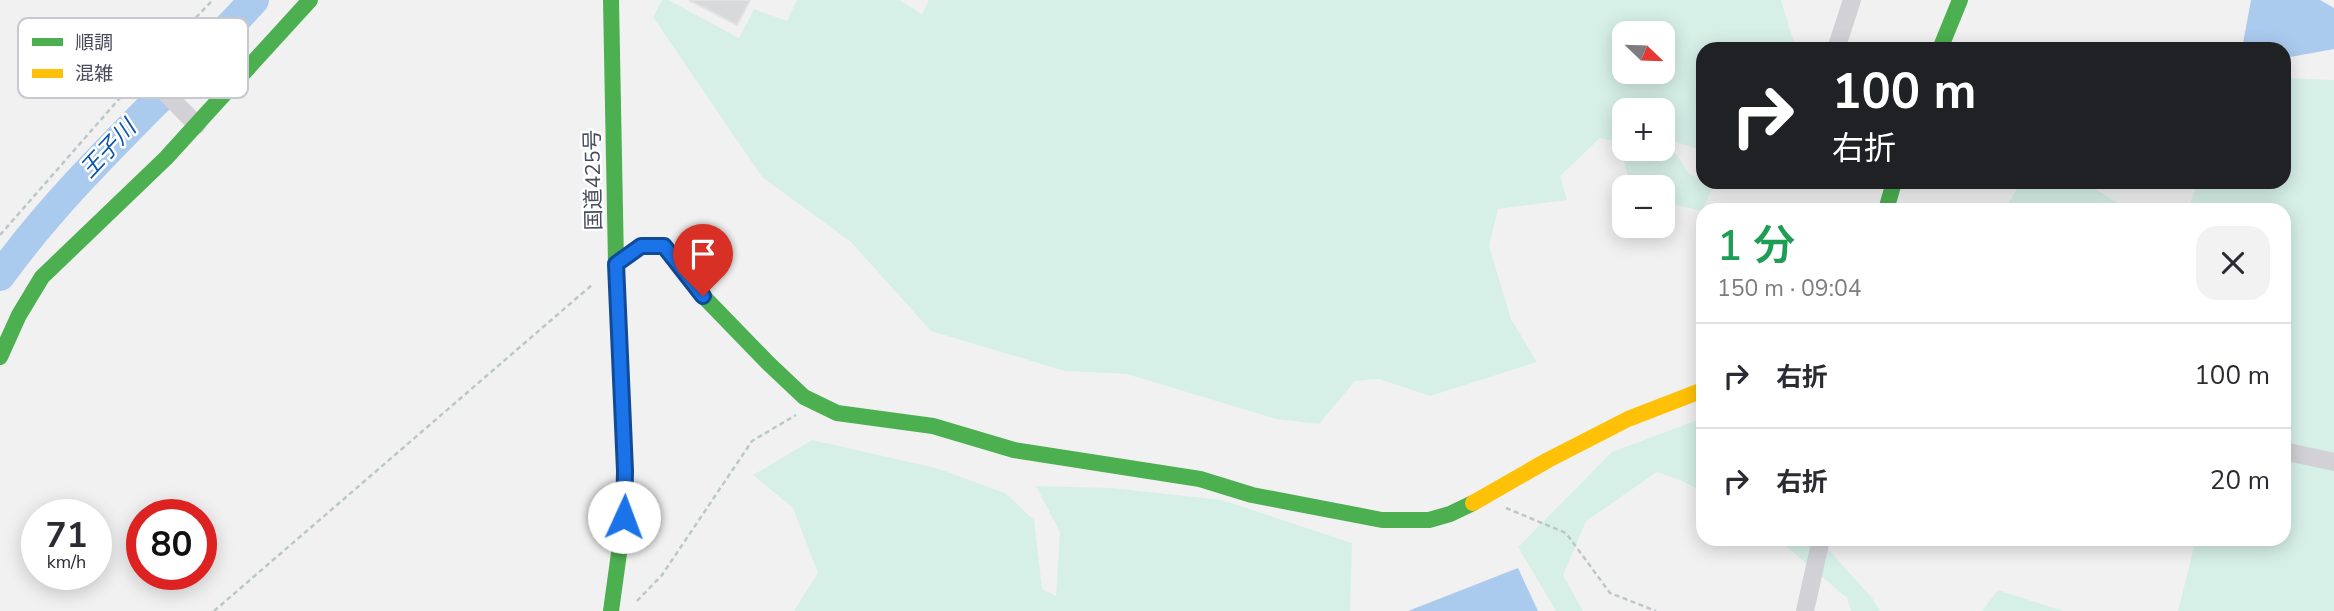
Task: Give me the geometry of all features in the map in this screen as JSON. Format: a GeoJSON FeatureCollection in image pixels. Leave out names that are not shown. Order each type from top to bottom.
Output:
{"type":"FeatureCollection","features":[{"type":"Feature","properties":{"kind":"main road"},"geometry":{"type":"LineString","coordinates":[[248,63],[310,0]]}},
{"type":"Feature","properties":{"kind":"main road","name":"国道425号"},"geometry":{"type":"LineString","coordinates":[[611,0],[616,264],[625,471],[624,517],[611,611]]}},
{"type":"Feature","properties":{"kind":"main road"},"geometry":{"type":"LineString","coordinates":[[1943,42],[1960,0]]}},
{"type":"Feature","properties":{"kind":"main road"},"geometry":{"type":"LineString","coordinates":[[0,357],[19,315],[42,277],[166,158],[192,120],[214,98]]}},
{"type":"Feature","properties":{"kind":"main road"},"geometry":{"type":"LineString","coordinates":[[616,264],[641,246],[664,246],[703,296],[759,354],[804,397],[837,412],[933,426],[1014,450],[1200,480],[1252,495],[1382,520],[1429,520],[1450,514],[1628,419],[1696,393]]}},
{"type":"Feature","properties":{"kind":"street"},"geometry":{"type":"LineString","coordinates":[[1838,42],[1852,0]]}},
{"type":"Feature","properties":{"kind":"street"},"geometry":{"type":"LineString","coordinates":[[170,98],[192,120]]}},
{"type":"Feature","properties":{"kind":"street"},"geometry":{"type":"LineString","coordinates":[[2291,453],[2334,463]]}},
{"type":"Feature","properties":{"kind":"street"},"geometry":{"type":"LineString","coordinates":[[1805,611],[1819,546]]}},
{"type":"Feature","properties":{"kind":"path"},"geometry":{"type":"LineString","coordinates":[[195,18],[213,0]]}},
{"type":"Feature","properties":{"kind":"path"},"geometry":{"type":"LineString","coordinates":[[0,235],[119,98]]}},
{"type":"Feature","properties":{"kind":"path"},"geometry":{"type":"LineString","coordinates":[[214,611],[616,264]]}},
{"type":"Feature","properties":{"kind":"path"},"geometry":{"type":"LineString","coordinates":[[636,602],[662,575],[752,441],[817,402]]}},
{"type":"Feature","properties":{"kind":"path"},"geometry":{"type":"LineString","coordinates":[[1483,498],[1566,533],[1610,593],[1656,611]]}},
{"type":"Feature","properties":{"kind":"green space"},"geometry":{"type":"Polygon","coordinates":[[[662,0],[668,0],[739,38],[754,9],[787,21],[797,0],[899,0],[922,14],[929,0],[1781,0],[1794,42],[1696,42],[1696,149],[1675,141],[1675,98],[1612,98],[1612,140],[1600,138],[1560,176],[1567,200],[1498,209],[1489,246],[1511,319],[1537,362],[1430,396],[1379,379],[1355,381],[1319,424],[1276,419],[1127,374],[1065,371],[931,331],[851,242],[762,177],[653,17],[662,0]]]}},
{"type":"Feature","properties":{"kind":"green space"},"geometry":{"type":"Polygon","coordinates":[[[2291,78],[2334,80],[2334,611],[2178,611],[2194,546],[2291,546],[2291,203],[2190,203],[2196,189],[2291,189],[2291,78]]]}},
{"type":"Feature","properties":{"kind":"green space"},"geometry":{"type":"Polygon","coordinates":[[[1675,153],[1689,174],[1696,177],[1696,189],[1712,189],[1706,203],[1696,203],[1696,210],[1675,205],[1675,175],[1627,175],[1624,161],[1675,161],[1675,153]]]}},
{"type":"Feature","properties":{"kind":"green space"},"geometry":{"type":"Polygon","coordinates":[[[2017,189],[2095,189],[2118,203],[2008,203],[2017,189]]]}},
{"type":"Feature","properties":{"kind":"green space"},"geometry":{"type":"Polygon","coordinates":[[[1696,421],[1696,488],[1657,472],[1586,521],[1563,575],[1583,611],[1556,611],[1518,547],[1612,452],[1696,421]]]}},
{"type":"Feature","properties":{"kind":"green space"},"geometry":{"type":"Polygon","coordinates":[[[812,440],[936,468],[1005,493],[1034,520],[1042,589],[1056,596],[1060,532],[1036,486],[1112,488],[1222,500],[1352,543],[1350,611],[794,611],[818,573],[793,508],[753,475],[812,440]]]}},
{"type":"Feature","properties":{"kind":"green space"},"geometry":{"type":"Polygon","coordinates":[[[1785,546],[1825,546],[1872,598],[1880,611],[1851,611],[1847,598],[1785,546]]]}},
{"type":"Feature","properties":{"kind":"green space"},"geometry":{"type":"Polygon","coordinates":[[[1998,590],[2063,611],[1982,611],[1998,590]]]}},
{"type":"Feature","properties":{"kind":"water"},"geometry":{"type":"Polygon","coordinates":[[[2251,0],[2320,0],[2334,8],[2334,49],[2291,57],[2291,42],[2243,42],[2251,0]]]}},
{"type":"Feature","properties":{"kind":"water"},"geometry":{"type":"Polygon","coordinates":[[[1518,568],[1538,611],[1408,611],[1518,568]]]}},
{"type":"Feature","properties":{"kind":"building"},"geometry":{"type":"Polygon","coordinates":[[[689,0],[750,0],[737,25],[689,0]]]}},
{"type":"Feature","properties":{"kind":"waterway","name":"王子川"},"geometry":{"type":"LineString","coordinates":[[237,18],[254,0]]}},
{"type":"Feature","properties":{"kind":"waterway","name":"王子川"},"geometry":{"type":"LineString","coordinates":[[0,276],[59,203],[159,98]]}},
{"type":"Feature","properties":{"kind":"traffic: fast"},"geometry":{"type":"LineString","coordinates":[[248,68],[310,0]]}},
{"type":"Feature","properties":{"kind":"traffic: fast"},"geometry":{"type":"LineString","coordinates":[[611,0],[616,264],[625,471],[624,517],[611,611]]}},
{"type":"Feature","properties":{"kind":"traffic: fast"},"geometry":{"type":"LineString","coordinates":[[1943,42],[1960,0]]}},
{"type":"Feature","properties":{"kind":"traffic: fast"},"geometry":{"type":"LineString","coordinates":[[0,357],[19,315],[42,277],[166,158],[221,98]]}},
{"type":"Feature","properties":{"kind":"traffic: fast"},"geometry":{"type":"LineString","coordinates":[[1888,203],[1892,189]]}},
{"type":"Feature","properties":{"kind":"traffic: fast"},"geometry":{"type":"LineString","coordinates":[[616,264],[641,246],[664,246],[703,296],[768,363],[804,397],[837,413],[933,426],[1014,450],[1200,479],[1252,495],[1382,520],[1429,520],[1473,503]]}},
{"type":"Feature","properties":{"kind":"traffic: slow"},"geometry":{"type":"LineString","coordinates":[[1473,503],[1628,419],[1696,393]]}},
{"type":"Feature","properties":{"kind":"route"},"geometry":{"type":"LineString","coordinates":[[624,517],[625,471],[616,264],[641,246],[664,246],[703,296]]}}]}
